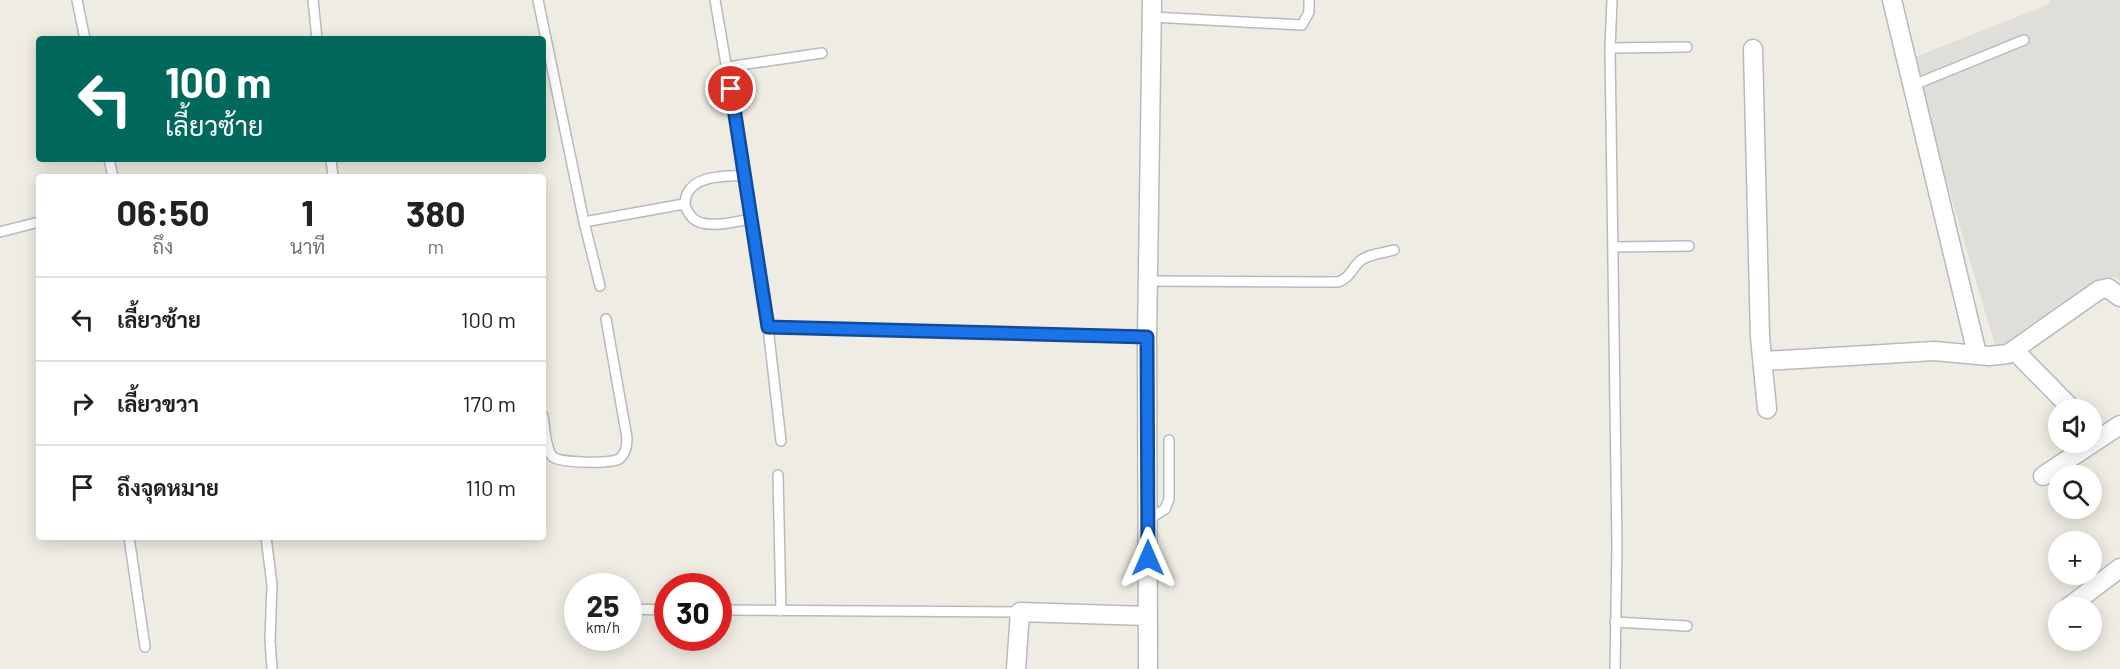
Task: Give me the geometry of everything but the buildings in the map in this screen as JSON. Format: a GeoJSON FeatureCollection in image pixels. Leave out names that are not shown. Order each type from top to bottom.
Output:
{"type":"FeatureCollection","features":[{"type":"Feature","properties":{"kind":"street"},"geometry":{"type":"LineString","coordinates":[[1892,0],[1977,354]]}},
{"type":"Feature","properties":{"kind":"street"},"geometry":{"type":"LineString","coordinates":[[1148,669],[1147,337],[1150,281],[1152,9]]}},
{"type":"Feature","properties":{"kind":"street"},"geometry":{"type":"LineString","coordinates":[[1753,49],[1760,337],[1767,409]]}},
{"type":"Feature","properties":{"kind":"street"},"geometry":{"type":"LineString","coordinates":[[1764,361],[1934,351],[1989,356],[2008,354],[2099,290],[2108,288],[2120,297]]}},
{"type":"Feature","properties":{"kind":"street"},"geometry":{"type":"LineString","coordinates":[[2014,350],[2062,399]]}},
{"type":"Feature","properties":{"kind":"street"},"geometry":{"type":"LineString","coordinates":[[2102,431],[2120,425]]}},
{"type":"Feature","properties":{"kind":"street"},"geometry":{"type":"LineString","coordinates":[[2043,476],[2071,453]]}},
{"type":"Feature","properties":{"kind":"street"},"geometry":{"type":"LineString","coordinates":[[2082,597],[2120,568]]}},
{"type":"Feature","properties":{"kind":"street"},"geometry":{"type":"LineString","coordinates":[[1016,669],[1020,612],[1147,616]]}},
{"type":"Feature","properties":{"kind":"lane"},"geometry":{"type":"LineString","coordinates":[[76,0],[84,36]]}},
{"type":"Feature","properties":{"kind":"lane"},"geometry":{"type":"LineString","coordinates":[[313,0],[317,36]]}},
{"type":"Feature","properties":{"kind":"lane"},"geometry":{"type":"LineString","coordinates":[[537,0],[545,36]]}},
{"type":"Feature","properties":{"kind":"lane"},"geometry":{"type":"LineString","coordinates":[[716,0],[746,175],[768,327],[781,441]]}},
{"type":"Feature","properties":{"kind":"lane"},"geometry":{"type":"LineString","coordinates":[[1152,9],[1302,25],[1310,12],[1309,0]]}},
{"type":"Feature","properties":{"kind":"lane"},"geometry":{"type":"LineString","coordinates":[[1612,0],[1610,48],[1617,547],[1615,669]]}},
{"type":"Feature","properties":{"kind":"lane"},"geometry":{"type":"LineString","coordinates":[[1911,86],[2024,40]]}},
{"type":"Feature","properties":{"kind":"lane"},"geometry":{"type":"LineString","coordinates":[[546,43],[600,286]]}},
{"type":"Feature","properties":{"kind":"lane"},"geometry":{"type":"LineString","coordinates":[[1610,48],[1687,47]]}},
{"type":"Feature","properties":{"kind":"lane"},"geometry":{"type":"LineString","coordinates":[[727,68],[822,53]]}},
{"type":"Feature","properties":{"kind":"lane"},"geometry":{"type":"LineString","coordinates":[[746,175],[704,180],[694,184],[684,204],[689,216],[699,222],[709,224],[752,219]]}},
{"type":"Feature","properties":{"kind":"lane"},"geometry":{"type":"LineString","coordinates":[[584,222],[684,204]]}},
{"type":"Feature","properties":{"kind":"lane"},"geometry":{"type":"LineString","coordinates":[[0,232],[36,223]]}},
{"type":"Feature","properties":{"kind":"lane"},"geometry":{"type":"LineString","coordinates":[[1613,247],[1689,246]]}},
{"type":"Feature","properties":{"kind":"lane"},"geometry":{"type":"LineString","coordinates":[[1150,281],[1338,282],[1345,280],[1359,261],[1394,250]]}},
{"type":"Feature","properties":{"kind":"lane"},"geometry":{"type":"LineString","coordinates":[[546,434],[549,451],[554,458],[561,461],[608,462],[619,458],[627,448],[606,320]]}},
{"type":"Feature","properties":{"kind":"lane"},"geometry":{"type":"LineString","coordinates":[[768,327],[1147,337]]}},
{"type":"Feature","properties":{"kind":"lane"},"geometry":{"type":"LineString","coordinates":[[1148,520],[1165,509],[1169,498],[1169,440]]}},
{"type":"Feature","properties":{"kind":"lane"},"geometry":{"type":"LineString","coordinates":[[778,475],[781,611]]}},
{"type":"Feature","properties":{"kind":"lane"},"geometry":{"type":"LineString","coordinates":[[129,540],[145,647]]}},
{"type":"Feature","properties":{"kind":"lane"},"geometry":{"type":"LineString","coordinates":[[266,540],[272,585],[270,640],[272,669]]}},
{"type":"Feature","properties":{"kind":"lane"},"geometry":{"type":"LineString","coordinates":[[732,610],[1020,612]]}},
{"type":"Feature","properties":{"kind":"lane"},"geometry":{"type":"LineString","coordinates":[[1615,621],[1687,626]]}},
{"type":"Feature","properties":{"kind":"shaded area"},"geometry":{"type":"Polygon","coordinates":[[[2049,0],[2120,0],[2120,281],[2114,276],[1998,355],[1910,59],[2050,4],[2049,0]]]}},
{"type":"Feature","properties":{"kind":"route"},"geometry":{"type":"LineString","coordinates":[[731,89],[768,327],[1147,337],[1148,558]]}}]}
